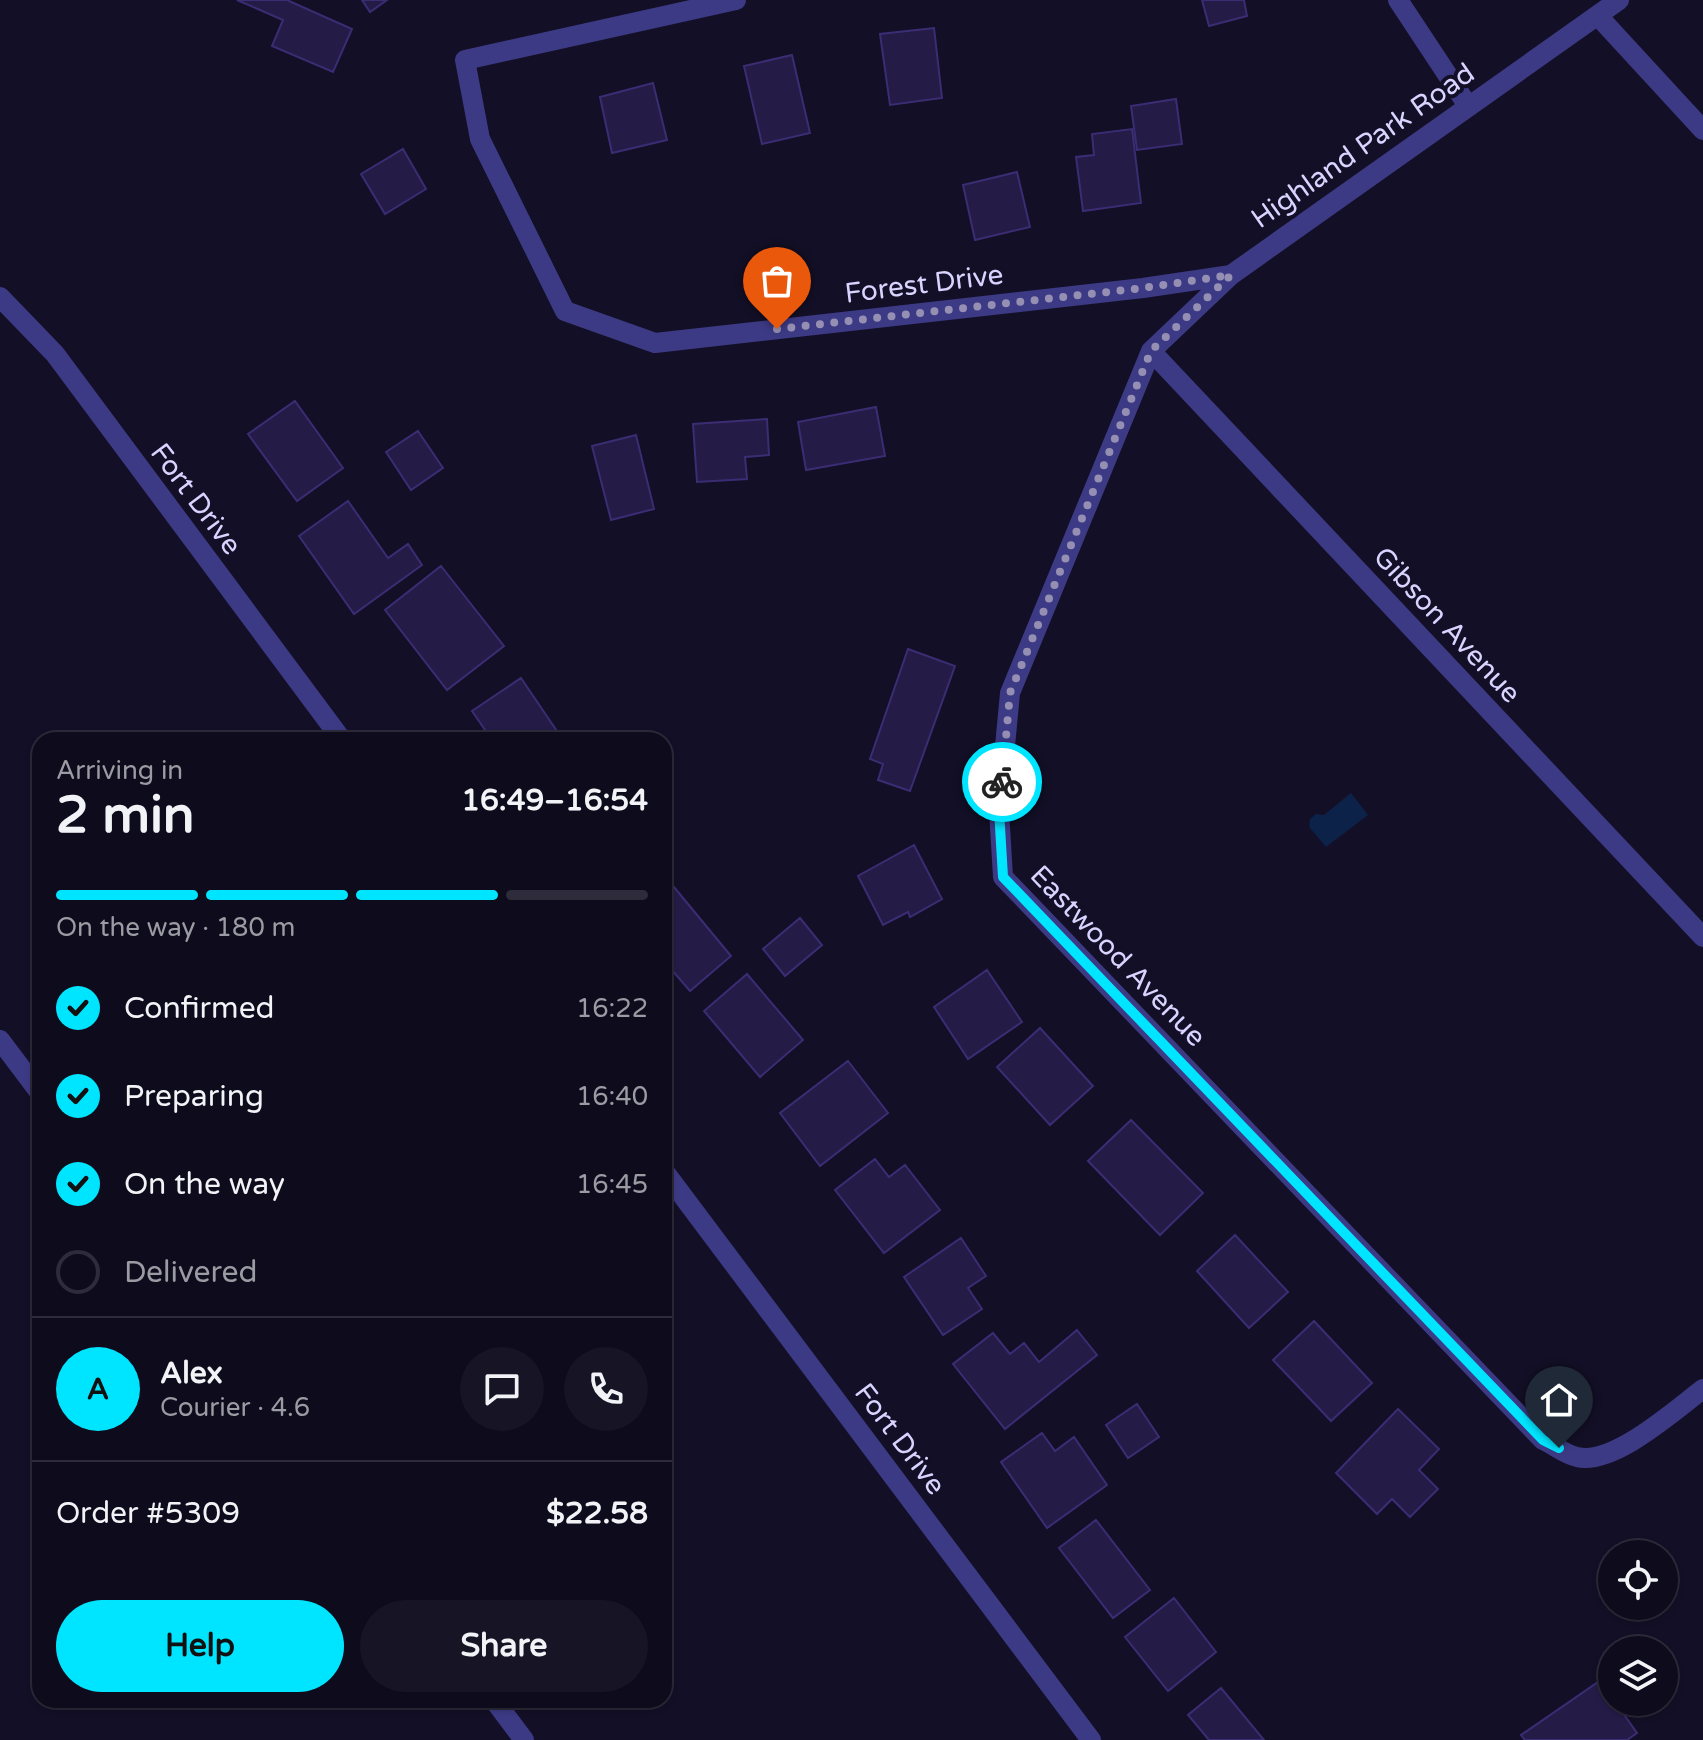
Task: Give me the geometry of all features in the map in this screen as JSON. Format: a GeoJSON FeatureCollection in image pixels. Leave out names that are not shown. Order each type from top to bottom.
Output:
{"type":"FeatureCollection","features":[{"type":"Feature","properties":{"kind":"street","name":"Forest Drive"},"geometry":{"type":"LineString","coordinates":[[736,0],[465,60],[480,139],[565,311],[655,343],[1143,288],[1231,275]]}},
{"type":"Feature","properties":{"kind":"street"},"geometry":{"type":"LineString","coordinates":[[1398,0],[1468,106]]}},
{"type":"Feature","properties":{"kind":"street","name":"Highland Park Road"},"geometry":{"type":"LineString","coordinates":[[1151,351],[1231,275],[1619,0]]}},
{"type":"Feature","properties":{"kind":"street"},"geometry":{"type":"LineString","coordinates":[[1598,16],[1703,130]]}},
{"type":"Feature","properties":{"kind":"street","name":"Fort Drive"},"geometry":{"type":"LineString","coordinates":[[0,297],[55,354],[336,732]]}},
{"type":"Feature","properties":{"kind":"street","name":"Gibson Avenue"},"geometry":{"type":"LineString","coordinates":[[1151,351],[1703,937]]}},
{"type":"Feature","properties":{"kind":"street","name":"Eastwood Avenue"},"geometry":{"type":"LineString","coordinates":[[1151,351],[1010,693],[999,810],[1003,877],[1543,1440],[1575,1457],[1586,1458],[1622,1449],[1703,1389]]}},
{"type":"Feature","properties":{"kind":"street"},"geometry":{"type":"LineString","coordinates":[[0,1040],[32,1082]]}},
{"type":"Feature","properties":{"kind":"street","name":"Fort Drive"},"geometry":{"type":"LineString","coordinates":[[672,1182],[1091,1740]]}},
{"type":"Feature","properties":{"kind":"street"},"geometry":{"type":"LineString","coordinates":[[500,1708],[524,1740]]}},
{"type":"Feature","properties":{"kind":"water"},"geometry":{"type":"Polygon","coordinates":[[[1351,793],[1368,815],[1326,847],[1309,827],[1310,819],[1316,814],[1324,815],[1351,793]]]}},
{"type":"Feature","properties":{"kind":"building"},"geometry":{"type":"Polygon","coordinates":[[[237,0],[287,0],[352,29],[333,72],[272,46],[283,20],[237,0]]]}},
{"type":"Feature","properties":{"kind":"building"},"geometry":{"type":"Polygon","coordinates":[[[362,0],[387,0],[370,12],[362,0]]]}},
{"type":"Feature","properties":{"kind":"building"},"geometry":{"type":"Polygon","coordinates":[[[1202,0],[1244,0],[1247,16],[1209,26],[1202,0]]]}},
{"type":"Feature","properties":{"kind":"building"},"geometry":{"type":"Polygon","coordinates":[[[934,28],[942,98],[890,105],[880,34],[934,28]]]}},
{"type":"Feature","properties":{"kind":"building"},"geometry":{"type":"Polygon","coordinates":[[[792,55],[810,133],[762,144],[744,66],[792,55]]]}},
{"type":"Feature","properties":{"kind":"building"},"geometry":{"type":"Polygon","coordinates":[[[653,83],[667,140],[612,153],[600,97],[653,83]]]}},
{"type":"Feature","properties":{"kind":"building"},"geometry":{"type":"Polygon","coordinates":[[[1176,99],[1182,144],[1137,150],[1131,106],[1176,99]]]}},
{"type":"Feature","properties":{"kind":"building"},"geometry":{"type":"Polygon","coordinates":[[[1132,129],[1141,203],[1083,211],[1076,157],[1094,155],[1092,134],[1132,129]]]}},
{"type":"Feature","properties":{"kind":"building"},"geometry":{"type":"Polygon","coordinates":[[[403,149],[426,189],[385,214],[361,174],[403,149]]]}},
{"type":"Feature","properties":{"kind":"building"},"geometry":{"type":"Polygon","coordinates":[[[1017,172],[1030,227],[975,240],[963,185],[1017,172]]]}},
{"type":"Feature","properties":{"kind":"building"},"geometry":{"type":"Polygon","coordinates":[[[295,401],[343,468],[297,501],[248,434],[295,401]]]}},
{"type":"Feature","properties":{"kind":"building"},"geometry":{"type":"Polygon","coordinates":[[[876,407],[885,456],[806,470],[798,422],[876,407]]]}},
{"type":"Feature","properties":{"kind":"building"},"geometry":{"type":"Polygon","coordinates":[[[767,419],[769,455],[745,457],[747,479],[697,482],[693,424],[767,419]]]}},
{"type":"Feature","properties":{"kind":"building"},"geometry":{"type":"Polygon","coordinates":[[[418,431],[443,468],[411,490],[386,452],[418,431]]]}},
{"type":"Feature","properties":{"kind":"building"},"geometry":{"type":"Polygon","coordinates":[[[636,435],[654,509],[611,520],[592,446],[636,435]]]}},
{"type":"Feature","properties":{"kind":"building"},"geometry":{"type":"Polygon","coordinates":[[[348,501],[388,558],[408,544],[422,565],[354,614],[299,536],[348,501]]]}},
{"type":"Feature","properties":{"kind":"building"},"geometry":{"type":"Polygon","coordinates":[[[441,566],[504,646],[447,690],[385,610],[441,566]]]}},
{"type":"Feature","properties":{"kind":"building"},"geometry":{"type":"Polygon","coordinates":[[[908,649],[955,666],[910,791],[878,780],[883,764],[870,759],[908,649]]]}},
{"type":"Feature","properties":{"kind":"building"},"geometry":{"type":"Polygon","coordinates":[[[521,678],[558,732],[486,732],[472,711],[521,678]]]}},
{"type":"Feature","properties":{"kind":"building"},"geometry":{"type":"Polygon","coordinates":[[[914,845],[942,899],[910,917],[908,912],[883,925],[858,876],[914,845]]]}},
{"type":"Feature","properties":{"kind":"building"},"geometry":{"type":"Polygon","coordinates":[[[672,885],[731,956],[690,991],[672,970],[672,885]]]}},
{"type":"Feature","properties":{"kind":"building"},"geometry":{"type":"Polygon","coordinates":[[[800,918],[822,945],[785,976],[763,949],[800,918]]]}},
{"type":"Feature","properties":{"kind":"building"},"geometry":{"type":"Polygon","coordinates":[[[987,970],[1022,1022],[968,1059],[934,1007],[987,970]]]}},
{"type":"Feature","properties":{"kind":"building"},"geometry":{"type":"Polygon","coordinates":[[[747,974],[803,1040],[760,1077],[704,1011],[747,974]]]}},
{"type":"Feature","properties":{"kind":"building"},"geometry":{"type":"Polygon","coordinates":[[[1040,1028],[1093,1086],[1050,1125],[997,1067],[1040,1028]]]}},
{"type":"Feature","properties":{"kind":"building"},"geometry":{"type":"Polygon","coordinates":[[[848,1061],[888,1113],[820,1166],[780,1113],[848,1061]]]}},
{"type":"Feature","properties":{"kind":"building"},"geometry":{"type":"Polygon","coordinates":[[[1131,1120],[1203,1193],[1160,1235],[1088,1161],[1131,1120]]]}},
{"type":"Feature","properties":{"kind":"building"},"geometry":{"type":"Polygon","coordinates":[[[875,1159],[889,1177],[905,1165],[940,1210],[884,1253],[835,1190],[875,1159]]]}},
{"type":"Feature","properties":{"kind":"building"},"geometry":{"type":"Polygon","coordinates":[[[1235,1235],[1288,1292],[1249,1328],[1197,1271],[1235,1235]]]}},
{"type":"Feature","properties":{"kind":"building"},"geometry":{"type":"Polygon","coordinates":[[[961,1238],[986,1276],[968,1288],[982,1309],[943,1335],[904,1277],[961,1238]]]}},
{"type":"Feature","properties":{"kind":"building"},"geometry":{"type":"Polygon","coordinates":[[[1314,1321],[1372,1383],[1331,1421],[1273,1360],[1314,1321]]]}},
{"type":"Feature","properties":{"kind":"building"},"geometry":{"type":"Polygon","coordinates":[[[1077,1330],[1097,1355],[1005,1429],[953,1364],[993,1333],[1010,1354],[1024,1343],[1039,1362],[1077,1330]]]}},
{"type":"Feature","properties":{"kind":"building"},"geometry":{"type":"Polygon","coordinates":[[[1137,1404],[1159,1437],[1128,1458],[1106,1425],[1137,1404]]]}},
{"type":"Feature","properties":{"kind":"building"},"geometry":{"type":"Polygon","coordinates":[[[1398,1409],[1439,1449],[1419,1470],[1438,1489],[1410,1517],[1392,1499],[1377,1514],[1336,1473],[1398,1409]]]}},
{"type":"Feature","properties":{"kind":"building"},"geometry":{"type":"Polygon","coordinates":[[[1042,1433],[1055,1451],[1074,1437],[1107,1485],[1047,1528],[1001,1462],[1042,1433]]]}},
{"type":"Feature","properties":{"kind":"building"},"geometry":{"type":"Polygon","coordinates":[[[1096,1520],[1150,1590],[1113,1618],[1059,1548],[1096,1520]]]}},
{"type":"Feature","properties":{"kind":"building"},"geometry":{"type":"Polygon","coordinates":[[[1174,1598],[1216,1652],[1168,1691],[1125,1637],[1174,1598]]]}},
{"type":"Feature","properties":{"kind":"building"},"geometry":{"type":"Polygon","coordinates":[[[1598,1682],[1598,1716],[1625,1716],[1637,1733],[1627,1740],[1525,1740],[1521,1735],[1598,1682]]]}},
{"type":"Feature","properties":{"kind":"building"},"geometry":{"type":"Polygon","coordinates":[[[1221,1688],[1264,1740],[1209,1740],[1188,1715],[1221,1688]]]}},
{"type":"Feature","properties":{"kind":"way so far"},"geometry":{"type":"LineString","coordinates":[[777,329],[1143,288],[1231,275],[1151,351],[1010,693],[1002,782]]}},
{"type":"Feature","properties":{"kind":"route"},"geometry":{"type":"LineString","coordinates":[[1002,782],[999,810],[1003,877],[1543,1440],[1559,1448]]}}]}
